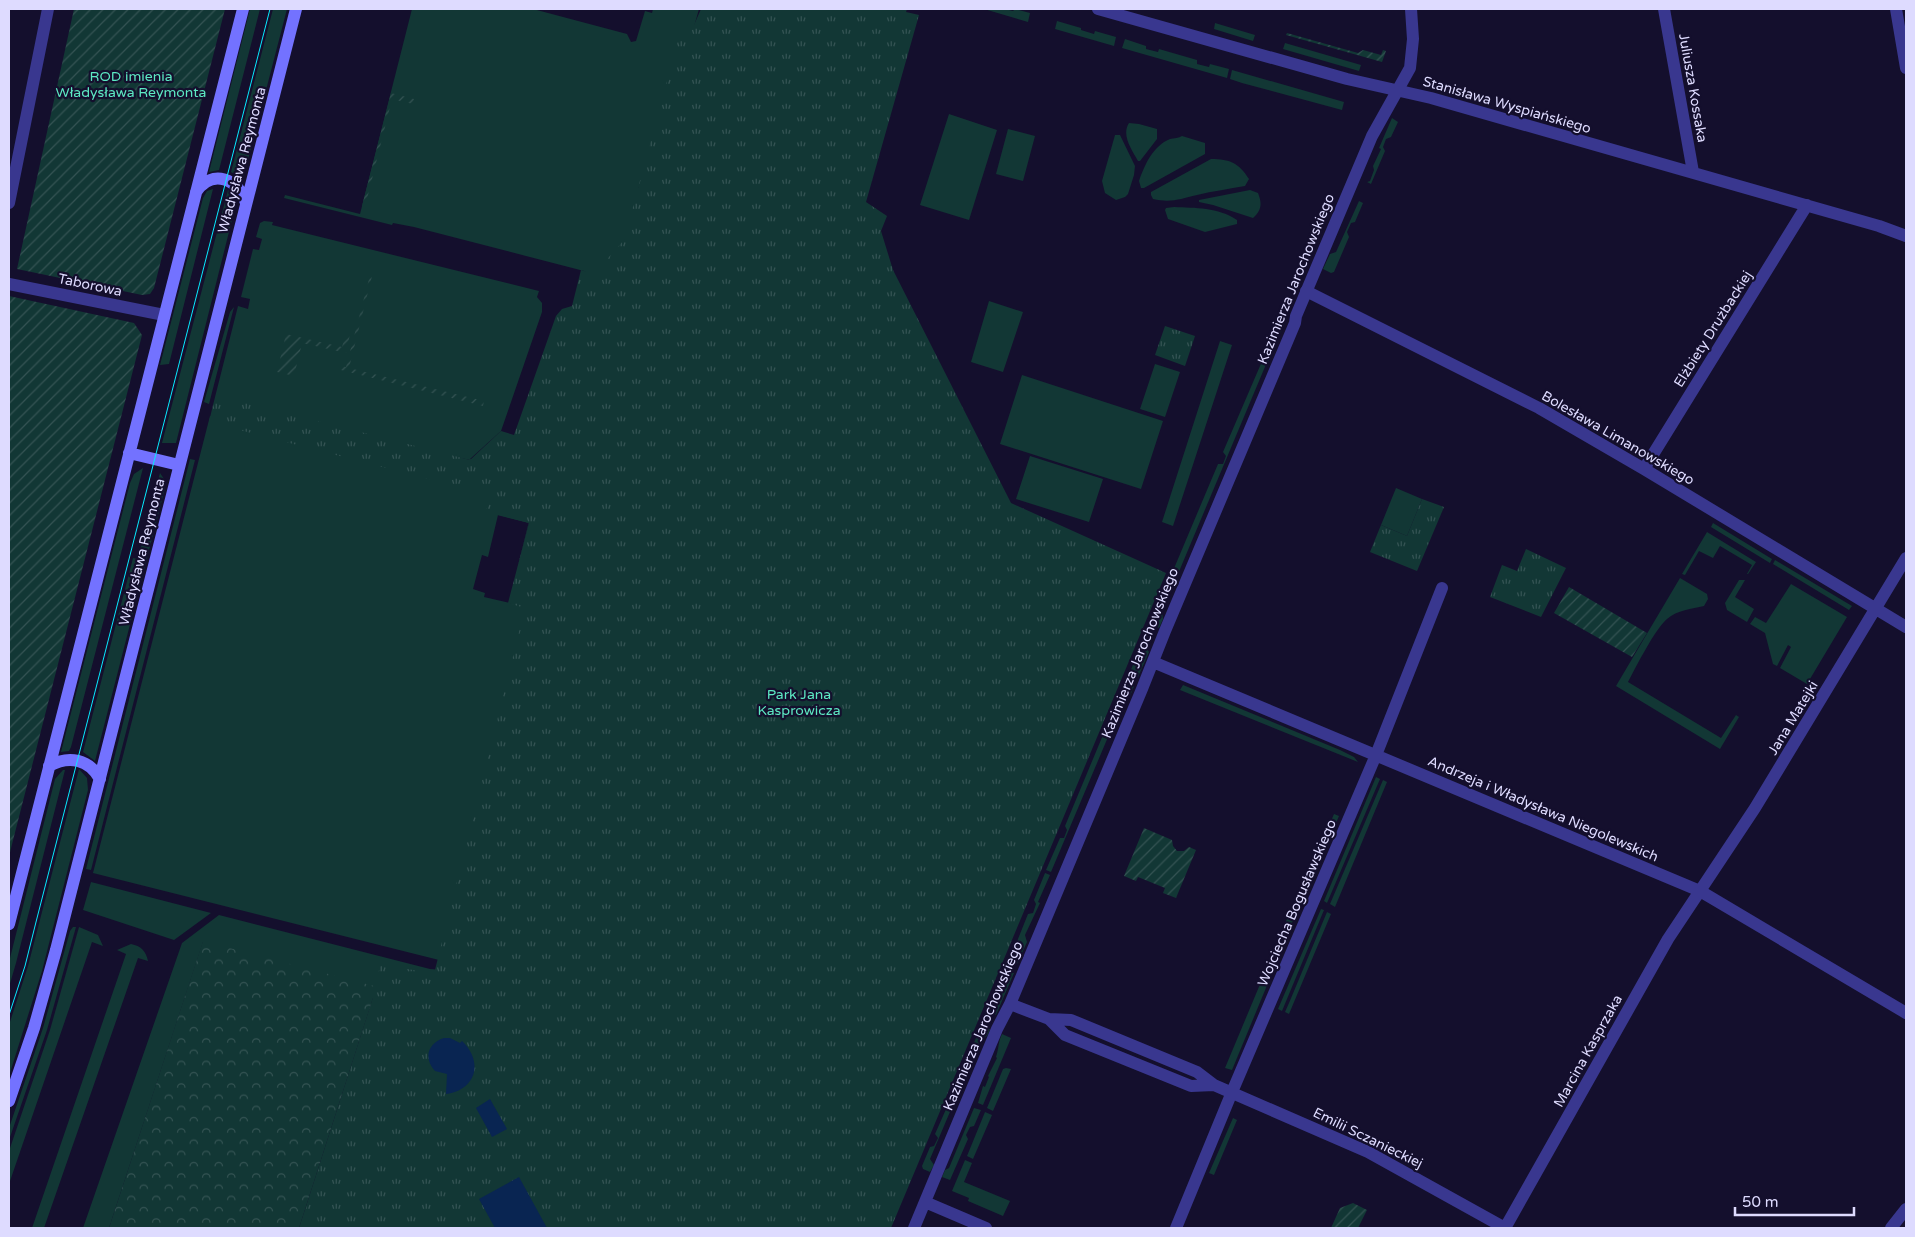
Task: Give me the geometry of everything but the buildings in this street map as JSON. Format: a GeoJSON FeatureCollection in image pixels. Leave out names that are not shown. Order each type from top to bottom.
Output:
{"type":"FeatureCollection","features":[{"type":"Feature","properties":{"kind":"main road"},"geometry":{"type":"LineString","coordinates":[[9,924],[243,9]]}},
{"type":"Feature","properties":{"kind":"main road","name":"Władysława Reymonta"},"geometry":{"type":"LineString","coordinates":[[9,1101],[43,999],[296,9]]}},
{"type":"Feature","properties":{"kind":"main road"},"geometry":{"type":"LineString","coordinates":[[196,192],[200,186],[208,181],[226,180],[239,187],[246,203]]}},
{"type":"Feature","properties":{"kind":"main road"},"geometry":{"type":"LineString","coordinates":[[129,453],[179,465]]}},
{"type":"Feature","properties":{"kind":"main road"},"geometry":{"type":"LineString","coordinates":[[49,766],[63,760],[77,760],[91,767],[100,779]]}},
{"type":"Feature","properties":{"kind":"street"},"geometry":{"type":"LineString","coordinates":[[9,203],[48,9]]}},
{"type":"Feature","properties":{"kind":"street","name":"Stanisława Wyspiańskiego"},"geometry":{"type":"LineString","coordinates":[[1098,9],[1347,79],[1430,98],[1807,205],[1893,230],[1906,236]]}},
{"type":"Feature","properties":{"kind":"street","name":"Kazimierza Jarochowskiego"},"geometry":{"type":"LineString","coordinates":[[914,1228],[997,1029],[1010,1004],[1372,136],[1410,68],[1413,39],[1411,9]]}},
{"type":"Feature","properties":{"kind":"street","name":"Juliusza Kossaka"},"geometry":{"type":"LineString","coordinates":[[1664,9],[1693,172]]}},
{"type":"Feature","properties":{"kind":"street"},"geometry":{"type":"LineString","coordinates":[[1896,9],[1906,68]]}},
{"type":"Feature","properties":{"kind":"street","name":"Elżbiety Drużbackiej"},"geometry":{"type":"LineString","coordinates":[[1644,469],[1807,205]]}},
{"type":"Feature","properties":{"kind":"street","name":"Taborowa"},"geometry":{"type":"LineString","coordinates":[[9,284],[164,316]]}},
{"type":"Feature","properties":{"kind":"street","name":"Bolesława Limanowskiego"},"geometry":{"type":"LineString","coordinates":[[1306,291],[1539,408],[1906,627]]}},
{"type":"Feature","properties":{"kind":"street","name":"Jana Matejki"},"geometry":{"type":"LineString","coordinates":[[1700,891],[1755,808],[1906,558]]}},
{"type":"Feature","properties":{"kind":"street","name":"Wojciecha Bogusławskiego"},"geometry":{"type":"LineString","coordinates":[[1176,1228],[1376,755],[1442,588]]}},
{"type":"Feature","properties":{"kind":"street","name":"Andrzeja i Władysława Niegolewskich"},"geometry":{"type":"LineString","coordinates":[[1153,662],[1700,891],[1906,1013]]}},
{"type":"Feature","properties":{"kind":"street","name":"Marcina Kasprzaka"},"geometry":{"type":"LineString","coordinates":[[1505,1228],[1654,964],[1700,891]]}},
{"type":"Feature","properties":{"kind":"street","name":"Emilii Sczanieckiej"},"geometry":{"type":"LineString","coordinates":[[1010,1004],[1049,1019],[1065,1035],[1190,1086],[1214,1085],[1373,1154],[1505,1228]]}},
{"type":"Feature","properties":{"kind":"street"},"geometry":{"type":"LineString","coordinates":[[925,1202],[986,1228]]}},
{"type":"Feature","properties":{"kind":"street"},"geometry":{"type":"LineString","coordinates":[[1892,1228],[1906,1208]]}},
{"type":"Feature","properties":{"kind":"green space","name":"ROD imienia Władysława Reymonta"},"geometry":{"type":"Polygon","coordinates":[[[74,9],[225,9],[154,288],[150,294],[142,295],[17,269],[74,9]]]}},
{"type":"Feature","properties":{"kind":"green space"},"geometry":{"type":"Polygon","coordinates":[[[250,9],[260,9],[219,170],[209,172],[250,9]]]}},
{"type":"Feature","properties":{"kind":"green space"},"geometry":{"type":"Polygon","coordinates":[[[273,9],[287,9],[243,179],[231,172],[273,9]]]}},
{"type":"Feature","properties":{"kind":"green space"},"geometry":{"type":"Polygon","coordinates":[[[412,9],[533,9],[627,34],[631,42],[636,41],[645,11],[652,13],[653,9],[699,9],[673,101],[638,189],[648,192],[603,284],[584,271],[414,227],[393,223],[392,225],[284,198],[285,195],[360,214],[412,9]]]}},
{"type":"Feature","properties":{"kind":"green space","name":"Park Jana Kasprowicza"},"geometry":{"type":"Polygon","coordinates":[[[701,9],[907,9],[906,12],[919,15],[866,202],[887,216],[881,231],[893,270],[1011,503],[1166,573],[891,1228],[300,1228],[373,998],[374,986],[381,964],[434,974],[525,608],[508,603],[529,523],[486,512],[490,495],[209,422],[213,405],[220,396],[470,460],[501,431],[514,435],[556,316],[562,309],[572,306],[581,270],[594,274],[624,240],[683,22],[694,25],[701,9]]]}},
{"type":"Feature","properties":{"kind":"green space"},"geometry":{"type":"Polygon","coordinates":[[[984,9],[1013,11],[1015,9],[1030,13],[1028,22],[984,9]]]}},
{"type":"Feature","properties":{"kind":"green space"},"geometry":{"type":"Polygon","coordinates":[[[1057,21],[1094,34],[1095,31],[1116,37],[1114,46],[1055,29],[1057,21]]]}},
{"type":"Feature","properties":{"kind":"green space"},"geometry":{"type":"Polygon","coordinates":[[[1215,23],[1255,35],[1253,41],[1214,29],[1215,23]]]}},
{"type":"Feature","properties":{"kind":"green space"},"geometry":{"type":"Polygon","coordinates":[[[1287,33],[1358,53],[1363,50],[1381,55],[1383,50],[1386,51],[1382,62],[1286,35],[1287,33]]]}},
{"type":"Feature","properties":{"kind":"green space"},"geometry":{"type":"Polygon","coordinates":[[[1125,39],[1146,46],[1146,49],[1158,52],[1159,49],[1197,60],[1197,64],[1209,67],[1210,64],[1229,69],[1227,78],[1122,48],[1125,39]]]}},
{"type":"Feature","properties":{"kind":"green space"},"geometry":{"type":"Polygon","coordinates":[[[1285,43],[1361,65],[1359,71],[1283,49],[1285,43]]]}},
{"type":"Feature","properties":{"kind":"green space"},"geometry":{"type":"Polygon","coordinates":[[[1232,70],[1344,102],[1342,110],[1230,79],[1232,70]]]}},
{"type":"Feature","properties":{"kind":"green space"},"geometry":{"type":"Polygon","coordinates":[[[391,93],[414,99],[413,104],[392,99],[365,207],[362,206],[391,93]]]}},
{"type":"Feature","properties":{"kind":"green space"},"geometry":{"type":"Polygon","coordinates":[[[949,114],[997,130],[969,220],[920,205],[949,114]]]}},
{"type":"Feature","properties":{"kind":"green space"},"geometry":{"type":"Polygon","coordinates":[[[1392,118],[1398,122],[1391,137],[1386,139],[1383,147],[1385,151],[1371,184],[1367,182],[1370,181],[1374,170],[1373,166],[1381,149],[1379,148],[1392,118]]]}},
{"type":"Feature","properties":{"kind":"green space"},"geometry":{"type":"Polygon","coordinates":[[[1129,123],[1157,129],[1157,139],[1140,161],[1138,161],[1128,142],[1126,132],[1129,123]]]}},
{"type":"Feature","properties":{"kind":"green space"},"geometry":{"type":"Polygon","coordinates":[[[1008,129],[1035,136],[1023,181],[996,174],[1008,129]]]}},
{"type":"Feature","properties":{"kind":"green space"},"geometry":{"type":"Polygon","coordinates":[[[1115,135],[1120,135],[1135,166],[1128,194],[1116,200],[1105,193],[1102,181],[1115,135]]]}},
{"type":"Feature","properties":{"kind":"green space"},"geometry":{"type":"Polygon","coordinates":[[[1182,136],[1205,143],[1205,154],[1141,188],[1139,181],[1154,151],[1164,142],[1182,136]]]}},
{"type":"Feature","properties":{"kind":"green space"},"geometry":{"type":"Polygon","coordinates":[[[1211,159],[1229,161],[1242,169],[1249,179],[1245,186],[1175,200],[1153,199],[1151,192],[1211,159]]]}},
{"type":"Feature","properties":{"kind":"green space"},"geometry":{"type":"Polygon","coordinates":[[[213,189],[169,364],[160,365],[203,198],[207,191],[213,189]]]}},
{"type":"Feature","properties":{"kind":"green space"},"geometry":{"type":"Polygon","coordinates":[[[228,190],[235,198],[235,208],[176,443],[162,443],[228,190]]]}},
{"type":"Feature","properties":{"kind":"green space"},"geometry":{"type":"Polygon","coordinates":[[[1250,190],[1258,193],[1261,203],[1260,209],[1253,218],[1199,202],[1199,200],[1250,190]]]}},
{"type":"Feature","properties":{"kind":"green space"},"geometry":{"type":"Polygon","coordinates":[[[1359,201],[1363,203],[1355,222],[1351,223],[1347,232],[1349,237],[1334,272],[1331,273],[1323,269],[1330,254],[1336,252],[1359,201]]]}},
{"type":"Feature","properties":{"kind":"green space"},"geometry":{"type":"Polygon","coordinates":[[[1166,208],[1214,210],[1237,220],[1237,224],[1205,232],[1168,219],[1166,208]]]}},
{"type":"Feature","properties":{"kind":"green space"},"geometry":{"type":"Polygon","coordinates":[[[264,221],[273,222],[272,225],[539,291],[537,297],[542,303],[542,312],[501,431],[470,459],[498,466],[213,405],[238,306],[248,309],[250,299],[241,297],[253,249],[259,250],[262,239],[256,237],[260,223],[264,221]]]}},
{"type":"Feature","properties":{"kind":"green space"},"geometry":{"type":"Polygon","coordinates":[[[372,276],[349,368],[484,401],[483,406],[341,370],[342,366],[346,367],[369,279],[372,276]]]}},
{"type":"Feature","properties":{"kind":"green space"},"geometry":{"type":"Polygon","coordinates":[[[9,296],[134,323],[142,335],[9,856],[9,296]]]}},
{"type":"Feature","properties":{"kind":"green space"},"geometry":{"type":"Polygon","coordinates":[[[989,301],[1023,312],[1003,372],[971,362],[989,301]]]}},
{"type":"Feature","properties":{"kind":"green space"},"geometry":{"type":"Polygon","coordinates":[[[234,307],[209,404],[204,402],[230,312],[234,307]]]}},
{"type":"Feature","properties":{"kind":"green space"},"geometry":{"type":"Polygon","coordinates":[[[1282,315],[1287,318],[1162,612],[1163,619],[1159,628],[1151,623],[1218,464],[1223,464],[1226,456],[1223,452],[1263,359],[1267,359],[1271,350],[1268,346],[1282,315]]]}},
{"type":"Feature","properties":{"kind":"green space"},"geometry":{"type":"Polygon","coordinates":[[[1165,326],[1195,336],[1185,366],[1155,355],[1165,326]]]}},
{"type":"Feature","properties":{"kind":"green space"},"geometry":{"type":"Polygon","coordinates":[[[346,333],[350,334],[346,353],[302,343],[294,376],[277,372],[286,334],[342,347],[346,333]]]}},
{"type":"Feature","properties":{"kind":"green space"},"geometry":{"type":"Polygon","coordinates":[[[1220,341],[1232,345],[1173,526],[1162,522],[1220,341]]]}},
{"type":"Feature","properties":{"kind":"green space"},"geometry":{"type":"Polygon","coordinates":[[[1155,364],[1180,372],[1165,417],[1140,409],[1155,364]]]}},
{"type":"Feature","properties":{"kind":"green space"},"geometry":{"type":"Polygon","coordinates":[[[1022,375],[1163,421],[1141,489],[1000,444],[1022,375]]]}},
{"type":"Feature","properties":{"kind":"green space"},"geometry":{"type":"Polygon","coordinates":[[[210,416],[488,488],[531,513],[529,523],[498,515],[488,557],[482,555],[473,589],[485,593],[484,597],[514,604],[532,602],[439,960],[93,873],[210,416]]]}},
{"type":"Feature","properties":{"kind":"green space"},"geometry":{"type":"Polygon","coordinates":[[[1030,456],[1103,479],[1089,522],[1016,499],[1030,456]]]}},
{"type":"Feature","properties":{"kind":"green space"},"geometry":{"type":"Polygon","coordinates":[[[190,459],[195,460],[91,870],[86,869],[190,459]]]}},
{"type":"Feature","properties":{"kind":"green space"},"geometry":{"type":"Polygon","coordinates":[[[143,468],[71,747],[69,751],[61,752],[130,483],[134,474],[143,468]]]}},
{"type":"Feature","properties":{"kind":"green space"},"geometry":{"type":"Polygon","coordinates":[[[160,473],[164,479],[165,488],[95,761],[83,752],[133,558],[138,559],[143,539],[141,538],[142,534],[144,534],[145,530],[149,530],[152,517],[149,516],[160,473]]]}},
{"type":"Feature","properties":{"kind":"green space"},"geometry":{"type":"Polygon","coordinates":[[[1396,488],[1422,499],[1407,536],[1381,525],[1396,488]]]}},
{"type":"Feature","properties":{"kind":"green space"},"geometry":{"type":"Polygon","coordinates":[[[1422,499],[1444,507],[1417,571],[1370,552],[1381,525],[1407,536],[1422,499]]]}},
{"type":"Feature","properties":{"kind":"green space"},"geometry":{"type":"Polygon","coordinates":[[[1713,523],[1772,559],[1770,563],[1711,527],[1713,523]]]}},
{"type":"Feature","properties":{"kind":"green space"},"geometry":{"type":"Polygon","coordinates":[[[1707,532],[1756,562],[1748,574],[1752,565],[1720,546],[1713,558],[1699,551],[1685,575],[1682,574],[1707,532]]]}},
{"type":"Feature","properties":{"kind":"green space"},"geometry":{"type":"Polygon","coordinates":[[[1526,549],[1566,568],[1541,617],[1490,597],[1502,565],[1517,571],[1526,549]]]}},
{"type":"Feature","properties":{"kind":"green space"},"geometry":{"type":"Polygon","coordinates":[[[1775,560],[1852,606],[1849,610],[1773,564],[1775,560]]]}},
{"type":"Feature","properties":{"kind":"green space"},"geometry":{"type":"Polygon","coordinates":[[[1680,578],[1707,594],[1708,599],[1704,606],[1675,614],[1662,624],[1628,682],[1721,738],[1736,715],[1739,717],[1720,749],[1616,686],[1680,578]]]}},
{"type":"Feature","properties":{"kind":"green space"},"geometry":{"type":"Polygon","coordinates":[[[1739,580],[1745,580],[1735,597],[1754,609],[1747,622],[1727,610],[1725,603],[1739,580]]]}},
{"type":"Feature","properties":{"kind":"green space"},"geometry":{"type":"Polygon","coordinates":[[[1791,584],[1847,617],[1807,684],[1780,668],[1791,647],[1788,645],[1777,666],[1773,664],[1765,633],[1750,624],[1755,617],[1766,623],[1791,584]]]}},
{"type":"Feature","properties":{"kind":"green space"},"geometry":{"type":"Polygon","coordinates":[[[1569,587],[1647,633],[1632,657],[1554,613],[1569,587]]]}},
{"type":"Feature","properties":{"kind":"green space"},"geometry":{"type":"Polygon","coordinates":[[[1141,645],[1145,646],[1149,652],[1138,677],[1130,672],[1141,645]]]}},
{"type":"Feature","properties":{"kind":"green space"},"geometry":{"type":"Polygon","coordinates":[[[1127,682],[1134,686],[1130,696],[1125,698],[1119,711],[1051,872],[1046,870],[1060,838],[1064,838],[1067,830],[1065,826],[1113,711],[1118,710],[1121,701],[1119,697],[1127,682]]]}},
{"type":"Feature","properties":{"kind":"green space"},"geometry":{"type":"Polygon","coordinates":[[[1183,685],[1340,750],[1354,757],[1358,762],[1180,690],[1183,685]]]}},
{"type":"Feature","properties":{"kind":"green space"},"geometry":{"type":"Polygon","coordinates":[[[79,769],[87,778],[88,790],[42,971],[9,1076],[9,1025],[28,966],[79,769]]]}},
{"type":"Feature","properties":{"kind":"green space"},"geometry":{"type":"Polygon","coordinates":[[[65,770],[9,987],[9,962],[55,779],[65,770]]]}},
{"type":"Feature","properties":{"kind":"green space"},"geometry":{"type":"Polygon","coordinates":[[[1376,777],[1380,779],[1327,903],[1324,901],[1376,777]]]}},
{"type":"Feature","properties":{"kind":"green space"},"geometry":{"type":"Polygon","coordinates":[[[1383,780],[1387,782],[1335,907],[1330,904],[1383,780]]]}},
{"type":"Feature","properties":{"kind":"green space"},"geometry":{"type":"Polygon","coordinates":[[[1334,814],[1339,816],[1295,919],[1290,925],[1284,926],[1310,865],[1313,863],[1334,814]]]}},
{"type":"Feature","properties":{"kind":"green space"},"geometry":{"type":"Polygon","coordinates":[[[1144,828],[1172,840],[1173,846],[1177,851],[1184,851],[1189,847],[1196,850],[1176,898],[1163,893],[1165,888],[1138,877],[1136,881],[1124,876],[1144,828]]]}},
{"type":"Feature","properties":{"kind":"green space"},"geometry":{"type":"Polygon","coordinates":[[[1045,873],[1050,875],[1038,902],[1040,903],[1025,935],[1027,942],[1017,964],[1010,959],[1028,914],[1033,913],[1036,904],[1034,900],[1045,873]]]}},
{"type":"Feature","properties":{"kind":"green space"},"geometry":{"type":"Polygon","coordinates":[[[91,882],[211,913],[174,940],[83,910],[91,882]]]}},
{"type":"Feature","properties":{"kind":"green space"},"geometry":{"type":"Polygon","coordinates":[[[1321,909],[1324,910],[1282,1011],[1278,1009],[1321,909]]]}},
{"type":"Feature","properties":{"kind":"green space"},"geometry":{"type":"Polygon","coordinates":[[[1327,912],[1331,914],[1289,1014],[1285,1012],[1327,912]]]}},
{"type":"Feature","properties":{"kind":"green space"},"geometry":{"type":"Polygon","coordinates":[[[219,915],[430,969],[454,971],[487,1228],[299,1228],[373,998],[203,942],[109,1228],[83,1228],[182,943],[219,915]]]}},
{"type":"Feature","properties":{"kind":"green space"},"geometry":{"type":"Polygon","coordinates":[[[73,927],[76,927],[47,1030],[9,1140],[9,1128],[43,1028],[70,931],[73,927]]]}},
{"type":"Feature","properties":{"kind":"green space"},"geometry":{"type":"Polygon","coordinates":[[[79,927],[98,935],[103,946],[92,942],[9,1184],[9,1151],[50,1030],[79,927]]]}},
{"type":"Feature","properties":{"kind":"green space"},"geometry":{"type":"Polygon","coordinates":[[[203,941],[374,986],[373,998],[299,1228],[109,1228],[203,941]]]}},
{"type":"Feature","properties":{"kind":"green space"},"geometry":{"type":"Polygon","coordinates":[[[131,944],[142,949],[148,961],[138,958],[44,1228],[32,1228],[126,954],[117,950],[131,944]]]}},
{"type":"Feature","properties":{"kind":"green space"},"geometry":{"type":"Polygon","coordinates":[[[1266,970],[1269,974],[1268,983],[1232,1070],[1225,1068],[1266,970]]]}},
{"type":"Feature","properties":{"kind":"green space"},"geometry":{"type":"Polygon","coordinates":[[[1004,972],[1014,973],[996,1015],[987,1011],[1004,972]]]}},
{"type":"Feature","properties":{"kind":"green space"},"geometry":{"type":"Polygon","coordinates":[[[980,1028],[990,1029],[987,1036],[981,1039],[956,1098],[952,1096],[966,1063],[970,1062],[973,1053],[971,1050],[980,1028]]]}},
{"type":"Feature","properties":{"kind":"green space"},"geometry":{"type":"Polygon","coordinates":[[[1002,1034],[1011,1038],[983,1105],[978,1103],[983,1086],[985,1087],[997,1058],[1002,1034]]]}},
{"type":"Feature","properties":{"kind":"green space"},"geometry":{"type":"Polygon","coordinates":[[[1003,1069],[1011,1069],[993,1111],[987,1108],[1003,1069]]]}},
{"type":"Feature","properties":{"kind":"green space"},"geometry":{"type":"Polygon","coordinates":[[[951,1098],[955,1100],[930,1159],[934,1165],[930,1172],[923,1169],[922,1166],[930,1147],[934,1146],[938,1138],[935,1134],[951,1098]]]}},
{"type":"Feature","properties":{"kind":"green space"},"geometry":{"type":"Polygon","coordinates":[[[974,1108],[981,1110],[974,1126],[970,1127],[966,1135],[968,1139],[950,1180],[942,1177],[945,1170],[949,1168],[974,1108]]]}},
{"type":"Feature","properties":{"kind":"green space"},"geometry":{"type":"Polygon","coordinates":[[[985,1112],[992,1115],[973,1159],[967,1156],[985,1112]]]}},
{"type":"Feature","properties":{"kind":"green space"},"geometry":{"type":"Polygon","coordinates":[[[1233,1118],[1237,1120],[1214,1175],[1209,1173],[1233,1118]]]}},
{"type":"Feature","properties":{"kind":"green space"},"geometry":{"type":"Polygon","coordinates":[[[965,1160],[972,1163],[964,1182],[1010,1201],[1003,1216],[968,1201],[969,1198],[952,1191],[965,1160]]]}},
{"type":"Feature","properties":{"kind":"green space"},"geometry":{"type":"Polygon","coordinates":[[[1353,1203],[1367,1210],[1358,1228],[1331,1228],[1340,1208],[1353,1203]]]}},
{"type":"Feature","properties":{"kind":"water"},"geometry":{"type":"Polygon","coordinates":[[[444,1038],[450,1038],[460,1043],[462,1041],[469,1049],[475,1066],[474,1074],[464,1087],[446,1094],[447,1074],[435,1071],[431,1066],[428,1056],[434,1043],[444,1038]]]}},
{"type":"Feature","properties":{"kind":"water"},"geometry":{"type":"Polygon","coordinates":[[[490,1099],[507,1129],[492,1137],[476,1108],[490,1099]]]}},
{"type":"Feature","properties":{"kind":"water"},"geometry":{"type":"Polygon","coordinates":[[[519,1177],[547,1228],[495,1228],[479,1199],[519,1177]]]}},
{"type":"Feature","properties":{"kind":"tram line"},"geometry":{"type":"LineString","coordinates":[[9,1015],[25,966],[270,9]]}}]}
